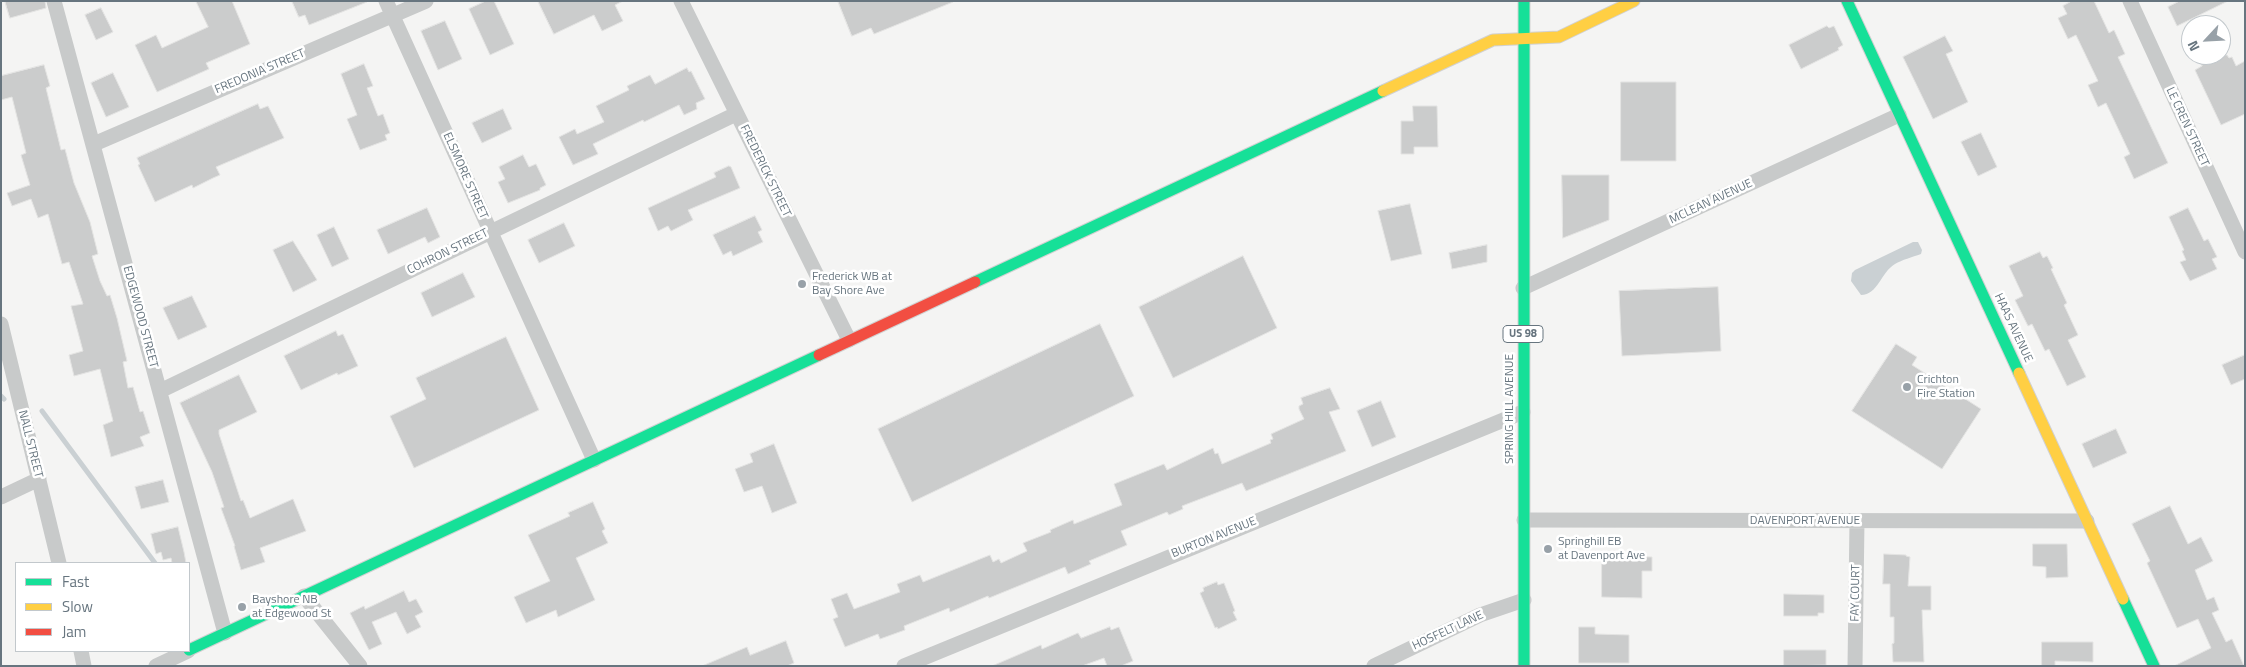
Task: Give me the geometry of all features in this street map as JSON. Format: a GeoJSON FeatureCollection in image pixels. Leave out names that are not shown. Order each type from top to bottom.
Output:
{"type":"FeatureCollection","features":[{"type":"Feature","properties":{"kind":"street","name":"EDGEWOOD STREET"},"geometry":{"type":"LineString","coordinates":[[54,1],[225,633]]}},
{"type":"Feature","properties":{"kind":"street","name":"ELSMORE STREET"},"geometry":{"type":"LineString","coordinates":[[386,1],[594,460]]}},
{"type":"Feature","properties":{"kind":"street","name":"FREDONIA STREET"},"geometry":{"type":"LineString","coordinates":[[94,144],[426,1]]}},
{"type":"Feature","properties":{"kind":"street","name":"FREDERICK STREET"},"geometry":{"type":"LineString","coordinates":[[681,1],[849,340]]}},
{"type":"Feature","properties":{"kind":"street","name":"SPRING HILL AVENUE"},"geometry":{"type":"LineString","coordinates":[[1524,1],[1524,666]]}},
{"type":"Feature","properties":{"kind":"street"},"geometry":{"type":"LineString","coordinates":[[190,650],[1493,40],[1559,37],[1634,1]]}},
{"type":"Feature","properties":{"kind":"street","name":"HAAS AVENUE"},"geometry":{"type":"LineString","coordinates":[[1847,1],[2154,666]]}},
{"type":"Feature","properties":{"kind":"street","name":"LE CREN STREET"},"geometry":{"type":"LineString","coordinates":[[2130,1],[2245,252]]}},
{"type":"Feature","properties":{"kind":"street","name":"COHRON STREET"},"geometry":{"type":"LineString","coordinates":[[160,391],[736,114]]}},
{"type":"Feature","properties":{"kind":"street","name":"MCLEAN AVENUE"},"geometry":{"type":"LineString","coordinates":[[1523,288],[1899,115]]}},
{"type":"Feature","properties":{"kind":"street","name":"NALL STREET"},"geometry":{"type":"LineString","coordinates":[[1,324],[59,562]]}},
{"type":"Feature","properties":{"kind":"street","name":"BURTON AVENUE"},"geometry":{"type":"LineString","coordinates":[[904,666],[1523,412]]}},
{"type":"Feature","properties":{"kind":"street"},"geometry":{"type":"LineString","coordinates":[[1,497],[39,479]]}},
{"type":"Feature","properties":{"kind":"street","name":"DAVENPORT AVENUE"},"geometry":{"type":"LineString","coordinates":[[1524,520],[2087,521]]}},
{"type":"Feature","properties":{"kind":"street","name":"FAY COURT"},"geometry":{"type":"LineString","coordinates":[[1855,666],[1857,521]]}},
{"type":"Feature","properties":{"kind":"street"},"geometry":{"type":"LineString","coordinates":[[304,596],[360,666]]}},
{"type":"Feature","properties":{"kind":"street","name":"HOSFELT LANE"},"geometry":{"type":"LineString","coordinates":[[1374,666],[1480,615],[1524,600]]}},
{"type":"Feature","properties":{"kind":"street"},"geometry":{"type":"LineString","coordinates":[[80,652],[84,666]]}},
{"type":"Feature","properties":{"kind":"street"},"geometry":{"type":"LineString","coordinates":[[156,666],[186,652]]}},
{"type":"Feature","properties":{"kind":"shaded area"},"geometry":{"type":"Polygon","coordinates":[[[1913,242],[1918,242],[1922,250],[1921,254],[1895,264],[1886,272],[1872,291],[1861,295],[1851,281],[1852,273],[1913,242]]]}},
{"type":"Feature","properties":{"kind":"building"},"geometry":{"type":"Polygon","coordinates":[[[5,1],[45,1],[46,8],[10,18],[5,1]]]}},
{"type":"Feature","properties":{"kind":"building"},"geometry":{"type":"Polygon","coordinates":[[[196,1],[232,1],[250,44],[206,63],[209,69],[157,92],[135,45],[156,35],[162,48],[208,27],[196,1]]]}},
{"type":"Feature","properties":{"kind":"building"},"geometry":{"type":"Polygon","coordinates":[[[292,1],[367,2],[309,25],[305,15],[299,17],[292,1]]]}},
{"type":"Feature","properties":{"kind":"building"},"geometry":{"type":"Polygon","coordinates":[[[486,1],[494,1],[514,44],[490,55],[469,9],[486,1]]]}},
{"type":"Feature","properties":{"kind":"building"},"geometry":{"type":"Polygon","coordinates":[[[538,1],[623,1],[615,5],[623,21],[602,31],[594,15],[554,34],[538,1]]]}},
{"type":"Feature","properties":{"kind":"building"},"geometry":{"type":"Polygon","coordinates":[[[838,1],[953,2],[874,34],[871,28],[852,36],[838,1]]]}},
{"type":"Feature","properties":{"kind":"building"},"geometry":{"type":"Polygon","coordinates":[[[2072,1],[2094,1],[2109,33],[2114,30],[2125,54],[2118,57],[2168,163],[2134,179],[2124,157],[2130,154],[2106,103],[2098,107],[2088,85],[2098,81],[2076,35],[2068,39],[2058,18],[2067,14],[2063,6],[2072,1]]]}},
{"type":"Feature","properties":{"kind":"building"},"geometry":{"type":"Polygon","coordinates":[[[2180,1],[2228,1],[2199,15],[2181,15],[2181,24],[2177,26],[2168,7],[2180,1]]]}},
{"type":"Feature","properties":{"kind":"building"},"geometry":{"type":"Polygon","coordinates":[[[101,8],[113,32],[96,40],[85,15],[101,8]]]}},
{"type":"Feature","properties":{"kind":"building"},"geometry":{"type":"Polygon","coordinates":[[[445,21],[462,59],[438,70],[421,31],[445,21]]]}},
{"type":"Feature","properties":{"kind":"building"},"geometry":{"type":"Polygon","coordinates":[[[1827,26],[1829,28],[1834,26],[1843,45],[1838,48],[1839,50],[1801,69],[1789,45],[1827,26]]]}},
{"type":"Feature","properties":{"kind":"building"},"geometry":{"type":"Polygon","coordinates":[[[1945,36],[1953,51],[1946,54],[1968,102],[1933,119],[1903,57],[1945,36]]]}},
{"type":"Feature","properties":{"kind":"building"},"geometry":{"type":"Polygon","coordinates":[[[2232,57],[2236,66],[2245,61],[2245,114],[2221,125],[2195,70],[2202,66],[2231,65],[2232,57]]]}},
{"type":"Feature","properties":{"kind":"building"},"geometry":{"type":"Polygon","coordinates":[[[364,64],[373,86],[367,88],[378,116],[383,114],[390,133],[385,135],[387,140],[360,150],[347,119],[357,115],[341,74],[364,64]]]}},
{"type":"Feature","properties":{"kind":"building"},"geometry":{"type":"Polygon","coordinates":[[[44,65],[50,86],[46,88],[61,150],[65,149],[74,183],[90,222],[98,254],[92,256],[100,281],[107,296],[110,295],[117,318],[127,361],[123,362],[128,388],[133,387],[140,412],[143,411],[150,433],[140,437],[144,446],[111,457],[103,425],[113,421],[100,369],[74,376],[69,355],[83,351],[71,306],[83,304],[69,262],[62,264],[48,214],[38,218],[31,199],[12,206],[7,193],[30,185],[21,155],[26,153],[12,97],[1,100],[1,76],[44,65]]]}},
{"type":"Feature","properties":{"kind":"building"},"geometry":{"type":"Polygon","coordinates":[[[687,68],[689,72],[691,71],[705,99],[696,103],[697,109],[684,115],[679,105],[644,122],[643,120],[593,144],[598,154],[573,165],[559,137],[575,129],[577,134],[604,122],[596,106],[629,90],[627,86],[650,75],[655,84],[687,68]]]}},
{"type":"Feature","properties":{"kind":"building"},"geometry":{"type":"Polygon","coordinates":[[[113,73],[129,107],[106,117],[91,83],[113,73]]]}},
{"type":"Feature","properties":{"kind":"building"},"geometry":{"type":"Polygon","coordinates":[[[1621,82],[1676,82],[1676,161],[1621,161],[1621,82]]]}},
{"type":"Feature","properties":{"kind":"building"},"geometry":{"type":"Polygon","coordinates":[[[258,104],[260,109],[268,106],[284,138],[216,167],[220,175],[193,188],[192,185],[155,202],[138,165],[140,164],[137,158],[258,104]]]}},
{"type":"Feature","properties":{"kind":"building"},"geometry":{"type":"Polygon","coordinates":[[[1413,106],[1437,106],[1438,147],[1414,147],[1414,154],[1401,154],[1401,121],[1413,121],[1413,106]]]}},
{"type":"Feature","properties":{"kind":"building"},"geometry":{"type":"Polygon","coordinates":[[[503,109],[512,129],[482,143],[472,123],[503,109]]]}},
{"type":"Feature","properties":{"kind":"building"},"geometry":{"type":"Polygon","coordinates":[[[1981,133],[1997,167],[1978,176],[1961,142],[1981,133]]]}},
{"type":"Feature","properties":{"kind":"building"},"geometry":{"type":"Polygon","coordinates":[[[523,155],[529,167],[536,164],[546,185],[540,188],[540,190],[508,203],[498,182],[505,179],[499,167],[523,155]]]}},
{"type":"Feature","properties":{"kind":"building"},"geometry":{"type":"Polygon","coordinates":[[[729,166],[740,188],[688,210],[693,220],[671,231],[668,226],[658,231],[648,208],[716,177],[714,173],[729,166]]]}},
{"type":"Feature","properties":{"kind":"building"},"geometry":{"type":"Polygon","coordinates":[[[1562,175],[1609,175],[1609,220],[1563,238],[1562,175]]]}},
{"type":"Feature","properties":{"kind":"building"},"geometry":{"type":"Polygon","coordinates":[[[1410,204],[1422,254],[1391,261],[1378,211],[1410,204]]]}},
{"type":"Feature","properties":{"kind":"building"},"geometry":{"type":"Polygon","coordinates":[[[427,208],[440,237],[428,243],[425,237],[388,254],[377,230],[427,208]]]}},
{"type":"Feature","properties":{"kind":"building"},"geometry":{"type":"Polygon","coordinates":[[[2188,208],[2204,241],[2208,239],[2217,257],[2212,259],[2217,269],[2190,281],[2180,262],[2186,260],[2182,251],[2184,250],[2169,217],[2188,208]]]}},
{"type":"Feature","properties":{"kind":"building"},"geometry":{"type":"Polygon","coordinates":[[[755,216],[762,230],[758,232],[763,242],[733,256],[731,251],[723,255],[713,235],[755,216]]]}},
{"type":"Feature","properties":{"kind":"building"},"geometry":{"type":"Polygon","coordinates":[[[564,223],[575,246],[539,263],[528,240],[564,223]]]}},
{"type":"Feature","properties":{"kind":"building"},"geometry":{"type":"Polygon","coordinates":[[[334,227],[349,259],[332,267],[317,235],[334,227]]]}},
{"type":"Feature","properties":{"kind":"building"},"geometry":{"type":"Polygon","coordinates":[[[293,241],[317,280],[293,292],[273,250],[293,241]]]}},
{"type":"Feature","properties":{"kind":"building"},"geometry":{"type":"Polygon","coordinates":[[[1487,245],[1487,262],[1452,269],[1449,253],[1487,245]]]}},
{"type":"Feature","properties":{"kind":"building"},"geometry":{"type":"Polygon","coordinates":[[[2040,252],[2043,258],[2047,256],[2053,268],[2051,269],[2067,303],[2064,305],[2078,335],[2068,340],[2086,377],[2067,386],[2049,349],[2045,351],[2032,324],[2028,326],[2015,300],[2023,296],[2009,266],[2040,252]]]}},
{"type":"Feature","properties":{"kind":"building"},"geometry":{"type":"Polygon","coordinates":[[[1243,256],[1277,328],[1173,378],[1139,307],[1243,256]]]}},
{"type":"Feature","properties":{"kind":"building"},"geometry":{"type":"Polygon","coordinates":[[[463,273],[475,297],[432,317],[421,293],[463,273]]]}},
{"type":"Feature","properties":{"kind":"building"},"geometry":{"type":"Polygon","coordinates":[[[1718,287],[1721,351],[1622,356],[1619,291],[1718,287]]]}},
{"type":"Feature","properties":{"kind":"building"},"geometry":{"type":"Polygon","coordinates":[[[192,296],[207,327],[178,340],[163,308],[192,296]]]}},
{"type":"Feature","properties":{"kind":"building"},"geometry":{"type":"Polygon","coordinates":[[[1100,324],[1134,396],[912,502],[878,429],[1100,324]]]}},
{"type":"Feature","properties":{"kind":"building"},"geometry":{"type":"Polygon","coordinates":[[[336,331],[338,336],[343,334],[358,366],[338,375],[337,373],[301,390],[284,356],[336,331]]]}},
{"type":"Feature","properties":{"kind":"building"},"geometry":{"type":"Polygon","coordinates":[[[506,337],[539,410],[414,468],[390,416],[426,399],[416,378],[506,337]]]}},
{"type":"Feature","properties":{"kind":"building","name":"Crichton Fire Station"},"geometry":{"type":"Polygon","coordinates":[[[1896,344],[1917,357],[1912,365],[1981,409],[1942,469],[1852,411],[1896,344]]]}},
{"type":"Feature","properties":{"kind":"building"},"geometry":{"type":"Polygon","coordinates":[[[2245,355],[2245,379],[2231,385],[2222,365],[2245,355]]]}},
{"type":"Feature","properties":{"kind":"building"},"geometry":{"type":"Polygon","coordinates":[[[239,375],[257,412],[219,430],[219,434],[241,501],[243,500],[250,518],[293,499],[306,531],[260,548],[265,562],[241,570],[235,546],[221,508],[224,507],[212,472],[180,403],[239,375]]]}},
{"type":"Feature","properties":{"kind":"building"},"geometry":{"type":"Polygon","coordinates":[[[1330,388],[1340,409],[1329,412],[1346,451],[1246,491],[1242,483],[1182,506],[1183,509],[1169,515],[1167,512],[1121,531],[1127,545],[1089,561],[1091,564],[1068,574],[1065,567],[950,612],[949,608],[904,626],[905,630],[880,639],[878,634],[845,647],[833,619],[838,617],[831,599],[847,593],[854,609],[900,592],[897,584],[920,575],[923,582],[990,555],[993,562],[999,559],[1001,563],[1027,551],[1023,543],[1051,532],[1050,530],[1073,520],[1074,524],[1122,505],[1114,484],[1164,464],[1167,470],[1213,448],[1215,454],[1218,453],[1222,464],[1271,443],[1270,440],[1273,439],[1271,434],[1304,419],[1299,409],[1299,406],[1303,404],[1301,398],[1330,388]]]}},
{"type":"Feature","properties":{"kind":"building"},"geometry":{"type":"Polygon","coordinates":[[[1381,401],[1396,437],[1372,447],[1357,411],[1381,401]]]}},
{"type":"Feature","properties":{"kind":"building"},"geometry":{"type":"Polygon","coordinates":[[[2116,429],[2127,453],[2093,468],[2082,444],[2116,429]]]}},
{"type":"Feature","properties":{"kind":"building"},"geometry":{"type":"Polygon","coordinates":[[[774,444],[797,503],[772,513],[762,486],[744,492],[735,469],[753,462],[750,454],[774,444]]]}},
{"type":"Feature","properties":{"kind":"building"},"geometry":{"type":"Polygon","coordinates":[[[163,480],[169,502],[141,509],[135,487],[163,480]]]}},
{"type":"Feature","properties":{"kind":"building"},"geometry":{"type":"Polygon","coordinates":[[[593,502],[605,529],[602,531],[608,543],[576,558],[595,600],[558,617],[556,610],[526,623],[514,597],[550,581],[528,535],[570,516],[568,513],[593,502]]]}},
{"type":"Feature","properties":{"kind":"building"},"geometry":{"type":"Polygon","coordinates":[[[2170,506],[2188,544],[2201,537],[2213,561],[2195,570],[2207,600],[2214,597],[2219,610],[2212,613],[2226,642],[2232,639],[2244,666],[2174,666],[2211,648],[2198,619],[2177,628],[2147,563],[2150,561],[2132,524],[2170,506]]]}},
{"type":"Feature","properties":{"kind":"building"},"geometry":{"type":"Polygon","coordinates":[[[178,527],[186,562],[172,562],[171,558],[163,560],[161,552],[156,554],[151,534],[178,527]]]}},
{"type":"Feature","properties":{"kind":"building"},"geometry":{"type":"Polygon","coordinates":[[[2033,544],[2067,544],[2068,577],[2046,578],[2046,567],[2033,566],[2033,544]]]}},
{"type":"Feature","properties":{"kind":"building"},"geometry":{"type":"Polygon","coordinates":[[[1884,554],[1906,555],[1910,557],[1908,586],[1931,586],[1931,610],[1922,610],[1924,662],[1893,662],[1894,617],[1890,617],[1890,584],[1883,584],[1884,554]]]}},
{"type":"Feature","properties":{"kind":"building"},"geometry":{"type":"Polygon","coordinates":[[[1602,556],[1652,557],[1652,571],[1642,571],[1642,598],[1602,597],[1602,556]]]}},
{"type":"Feature","properties":{"kind":"building"},"geometry":{"type":"Polygon","coordinates":[[[1217,582],[1218,585],[1224,583],[1237,620],[1218,629],[1217,627],[1215,628],[1200,593],[1204,591],[1203,588],[1217,582]]]}},
{"type":"Feature","properties":{"kind":"building"},"geometry":{"type":"Polygon","coordinates":[[[404,591],[409,602],[416,599],[423,612],[415,616],[421,627],[407,634],[396,612],[372,622],[382,644],[369,650],[350,613],[364,606],[365,609],[404,591]]]}},
{"type":"Feature","properties":{"kind":"building"},"geometry":{"type":"Polygon","coordinates":[[[1784,594],[1824,595],[1824,613],[1818,613],[1818,616],[1784,616],[1784,594]]]}},
{"type":"Feature","properties":{"kind":"building"},"geometry":{"type":"Polygon","coordinates":[[[1110,627],[1111,630],[1119,627],[1133,661],[1121,666],[1107,666],[1104,658],[1082,666],[992,666],[1041,645],[1042,649],[1078,633],[1081,638],[1110,627]]]}},
{"type":"Feature","properties":{"kind":"building"},"geometry":{"type":"Polygon","coordinates":[[[1579,627],[1595,627],[1595,634],[1629,635],[1629,663],[1579,663],[1579,627]]]}},
{"type":"Feature","properties":{"kind":"building"},"geometry":{"type":"Polygon","coordinates":[[[786,641],[794,663],[787,666],[702,666],[747,647],[750,655],[786,641]]]}},
{"type":"Feature","properties":{"kind":"building"},"geometry":{"type":"Polygon","coordinates":[[[2042,642],[2093,642],[2093,662],[2055,661],[2055,666],[2042,666],[2042,642]]]}},
{"type":"Feature","properties":{"kind":"building"},"geometry":{"type":"Polygon","coordinates":[[[1784,650],[1826,650],[1826,665],[1784,666],[1784,650]]]}},
{"type":"Feature","properties":{"kind":"waterway"},"geometry":{"type":"LineString","coordinates":[[1,396],[4,399]]}},
{"type":"Feature","properties":{"kind":"waterway"},"geometry":{"type":"LineString","coordinates":[[42,411],[154,562]]}},
{"type":"Feature","properties":{"kind":"traffic: fast"},"geometry":{"type":"LineString","coordinates":[[1524,1],[1524,666]]}},
{"type":"Feature","properties":{"kind":"traffic: fast"},"geometry":{"type":"LineString","coordinates":[[1847,1],[2019,373]]}},
{"type":"Feature","properties":{"kind":"traffic: fast"},"geometry":{"type":"LineString","coordinates":[[975,282],[1383,91]]}},
{"type":"Feature","properties":{"kind":"traffic: fast"},"geometry":{"type":"LineString","coordinates":[[190,650],[819,355]]}},
{"type":"Feature","properties":{"kind":"traffic: fast"},"geometry":{"type":"LineString","coordinates":[[2123,599],[2154,666]]}},
{"type":"Feature","properties":{"kind":"traffic: slow"},"geometry":{"type":"LineString","coordinates":[[1383,91],[1493,40],[1559,37],[1634,1]]}},
{"type":"Feature","properties":{"kind":"traffic: slow"},"geometry":{"type":"LineString","coordinates":[[2019,373],[2123,599]]}},
{"type":"Feature","properties":{"kind":"traffic: jam"},"geometry":{"type":"LineString","coordinates":[[819,355],[975,282]]}},
{"type":"Feature","properties":{"kind":"place","name":"Frederick WB at Bay Shore Ave"},"geometry":{"type":"Point","coordinates":[802,284]}},
{"type":"Feature","properties":{"kind":"place","name":"Crichton Fire Station"},"geometry":{"type":"Point","coordinates":[1907,387]}},
{"type":"Feature","properties":{"kind":"place","name":"Springhill EB at Davenport Ave"},"geometry":{"type":"Point","coordinates":[1548,549]}},
{"type":"Feature","properties":{"kind":"place","name":"Bayshore NB at Edgewood St"},"geometry":{"type":"Point","coordinates":[242,607]}}]}
